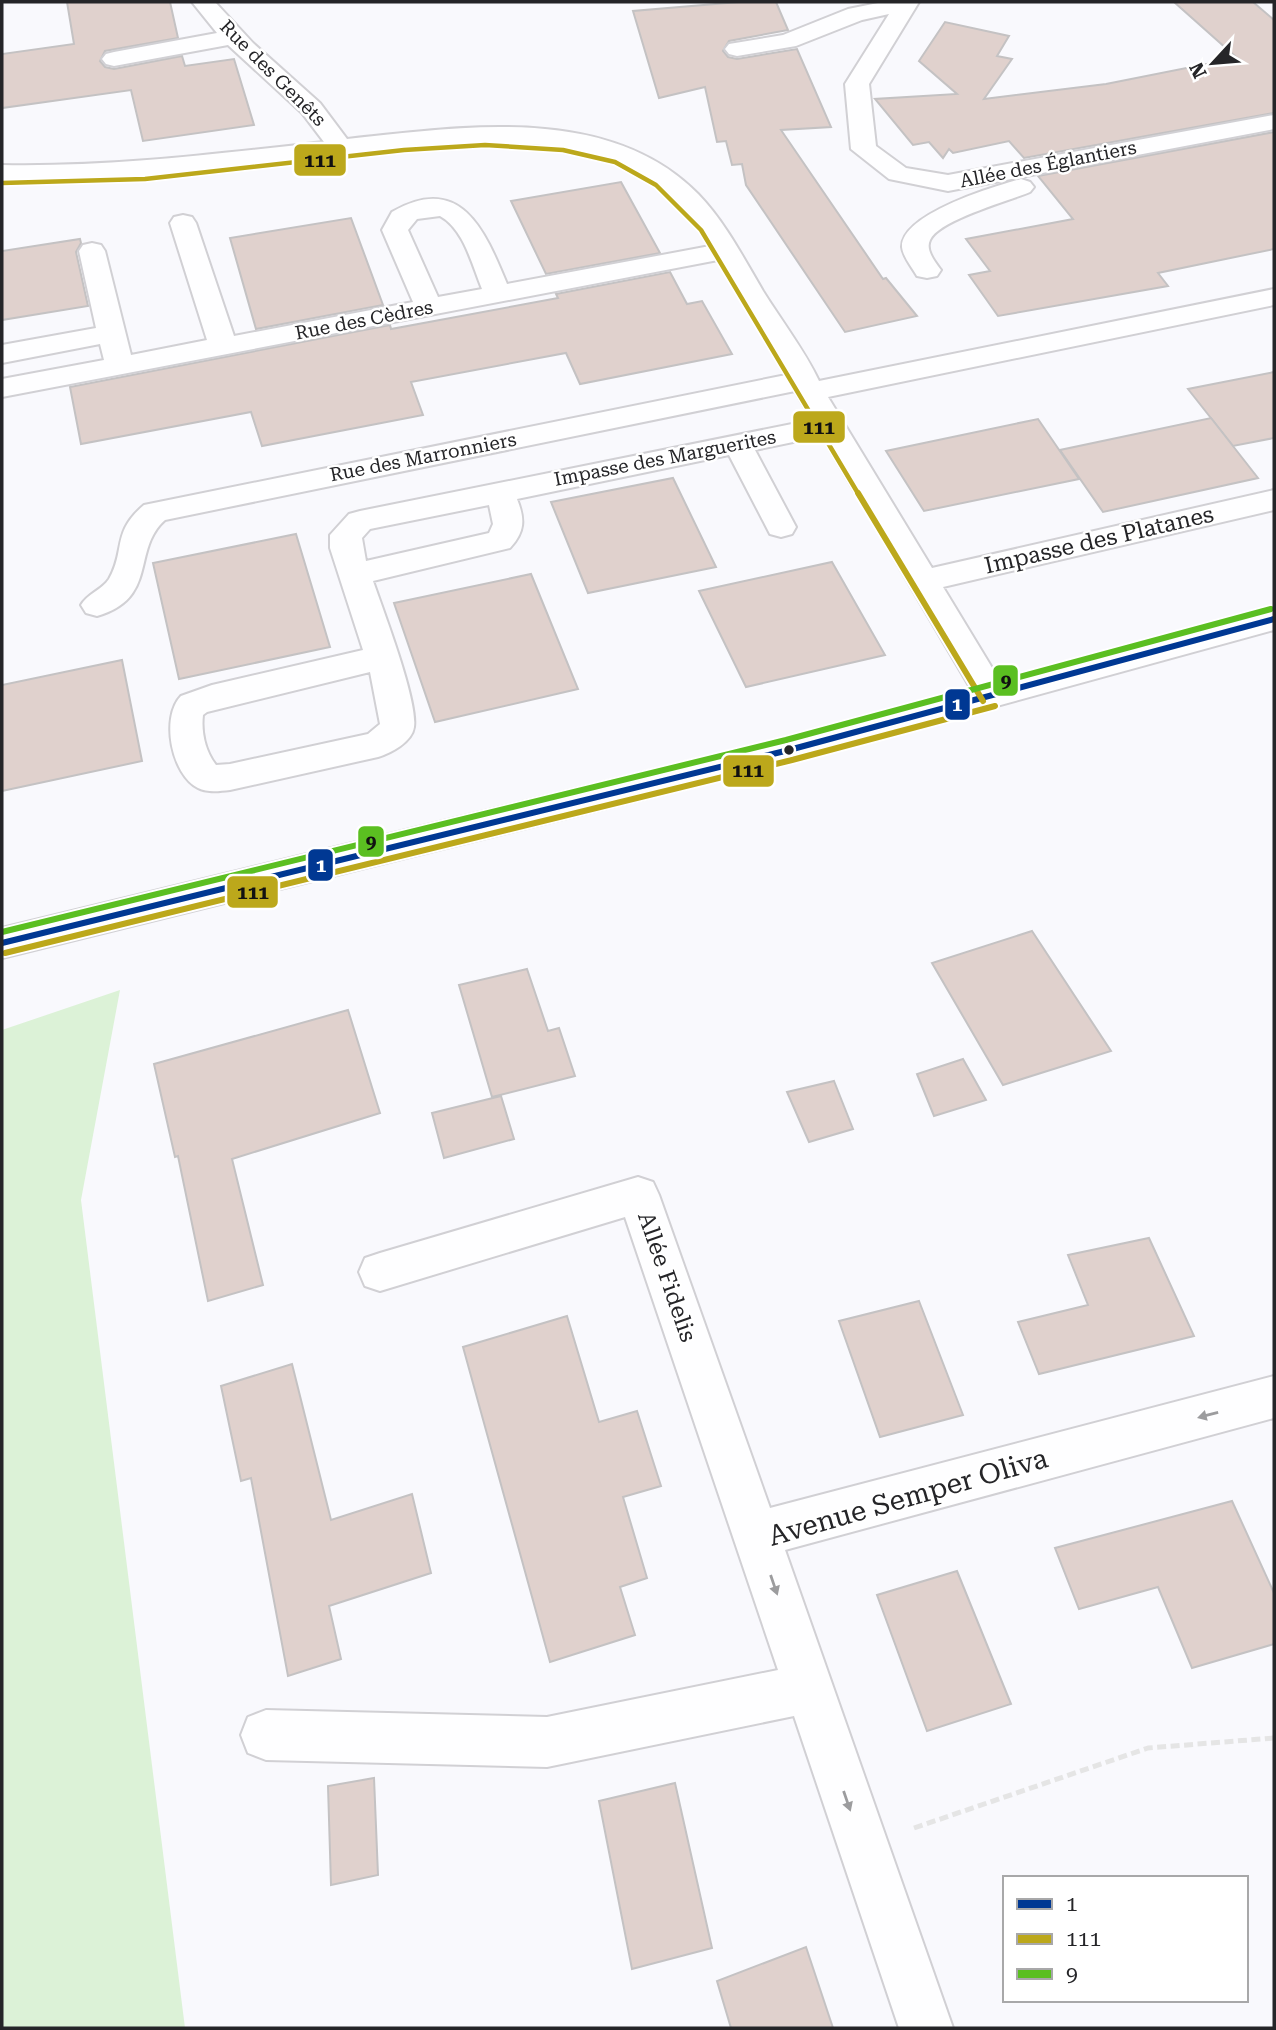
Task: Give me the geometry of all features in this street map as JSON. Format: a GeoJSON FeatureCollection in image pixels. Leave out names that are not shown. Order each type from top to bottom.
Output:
{"type":"FeatureCollection","features":[{"type":"Feature","properties":{"kind":"street","name":"Rue des Genêts"},"geometry":{"type":"LineString","coordinates":[[204,2],[233,37],[308,105],[328,128],[339,147]]}},
{"type":"Feature","properties":{"kind":"street"},"geometry":{"type":"LineString","coordinates":[[737,49],[788,41],[856,14],[907,3]]}},
{"type":"Feature","properties":{"kind":"street","name":"Allée des Églantiers"},"geometry":{"type":"LineString","coordinates":[[907,3],[857,84],[864,149],[898,174],[948,183],[1274,122]]}},
{"type":"Feature","properties":{"kind":"street"},"geometry":{"type":"LineString","coordinates":[[114,59],[233,37]]}},
{"type":"Feature","properties":{"kind":"street"},"geometry":{"type":"LineString","coordinates":[[2,173],[74,174],[146,170],[339,147],[492,137],[555,139],[604,148],[651,168],[675,184],[696,205],[726,251],[992,696]]}},
{"type":"Feature","properties":{"kind":"street"},"geometry":{"type":"LineString","coordinates":[[927,270],[916,253],[916,240],[926,228],[940,219],[1030,183],[1045,165]]}},
{"type":"Feature","properties":{"kind":"street"},"geometry":{"type":"LineString","coordinates":[[429,307],[396,230],[401,218],[420,210],[443,209],[461,218],[498,294]]}},
{"type":"Feature","properties":{"kind":"street"},"geometry":{"type":"LineString","coordinates":[[183,223],[223,346]]}},
{"type":"Feature","properties":{"kind":"street"},"geometry":{"type":"LineString","coordinates":[[92,251],[119,365]]}},
{"type":"Feature","properties":{"kind":"street","name":"Rue des Cèdres"},"geometry":{"type":"LineString","coordinates":[[2,388],[726,251]]}},
{"type":"Feature","properties":{"kind":"street","name":"Rue des Marronniers"},"geometry":{"type":"LineString","coordinates":[[97,605],[111,598],[125,583],[137,533],[144,520],[155,512],[1274,297]]}},
{"type":"Feature","properties":{"kind":"street"},"geometry":{"type":"LineString","coordinates":[[2,354],[112,333]]}},
{"type":"Feature","properties":{"kind":"street","name":"Impasse des Marguerites"},"geometry":{"type":"LineString","coordinates":[[381,658],[212,697],[193,704],[187,712],[185,723],[195,766],[204,776],[218,779],[378,744],[397,729],[399,719],[381,658],[354,575],[345,538],[360,521],[831,425]]}},
{"type":"Feature","properties":{"kind":"street"},"geometry":{"type":"LineString","coordinates":[[737,443],[781,527]]}},
{"type":"Feature","properties":{"kind":"street"},"geometry":{"type":"LineString","coordinates":[[354,575],[499,541],[506,535],[509,527],[499,491]]}},
{"type":"Feature","properties":{"kind":"street","name":"Impasse des Platanes"},"geometry":{"type":"LineString","coordinates":[[923,580],[1274,500]]}},
{"type":"Feature","properties":{"kind":"street"},"geometry":{"type":"LineString","coordinates":[[2,943],[789,750],[1274,618]]}},
{"type":"Feature","properties":{"kind":"street","name":"Allée Fidelis"},"geometry":{"type":"LineString","coordinates":[[380,1272],[638,1195],[756,1535]]}},
{"type":"Feature","properties":{"kind":"street","name":"Avenue Semper Oliva"},"geometry":{"type":"LineString","coordinates":[[926,2028],[756,1535],[1274,1397]]}},
{"type":"Feature","properties":{"kind":"street"},"geometry":{"type":"LineString","coordinates":[[266,1735],[547,1742],[809,1688]]}},
{"type":"Feature","properties":{"kind":"path"},"geometry":{"type":"LineString","coordinates":[[863,1846],[1149,1748],[1274,1738]]}},
{"type":"Feature","properties":{"kind":"green space"},"geometry":{"type":"Polygon","coordinates":[[[120,990],[81,1200],[185,2028],[2,2028],[2,1030],[120,990]]]}},
{"type":"Feature","properties":{"kind":"building"},"geometry":{"type":"Polygon","coordinates":[[[67,2],[170,2],[178,38],[105,51],[100,61],[105,67],[114,69],[182,56],[185,66],[234,59],[254,125],[143,141],[131,90],[2,108],[2,54],[74,44],[67,2]]]}},
{"type":"Feature","properties":{"kind":"building"},"geometry":{"type":"Polygon","coordinates":[[[739,2],[776,2],[788,30],[729,41],[723,51],[728,57],[737,59],[797,49],[831,127],[781,130],[883,279],[886,278],[917,316],[845,332],[746,185],[742,164],[732,165],[726,141],[717,142],[705,87],[659,98],[633,11],[739,2]]]}},
{"type":"Feature","properties":{"kind":"building"},"geometry":{"type":"Polygon","coordinates":[[[1174,2],[1253,2],[1274,20],[1274,113],[1024,158],[1009,141],[953,153],[949,149],[943,158],[929,142],[913,145],[875,99],[957,94],[919,61],[945,22],[1009,36],[997,56],[1012,59],[984,99],[1106,84],[1237,58],[1174,2]]]}},
{"type":"Feature","properties":{"kind":"building"},"geometry":{"type":"Polygon","coordinates":[[[1274,132],[1274,249],[1158,273],[1168,286],[998,316],[969,275],[990,271],[966,239],[1073,219],[1038,176],[1274,132]]]}},
{"type":"Feature","properties":{"kind":"building"},"geometry":{"type":"Polygon","coordinates":[[[621,182],[660,253],[546,274],[511,201],[621,182]]]}},
{"type":"Feature","properties":{"kind":"building"},"geometry":{"type":"Polygon","coordinates":[[[351,218],[383,305],[256,329],[230,238],[351,218]]]}},
{"type":"Feature","properties":{"kind":"building"},"geometry":{"type":"Polygon","coordinates":[[[80,239],[81,243],[76,252],[88,306],[2,320],[2,251],[80,239]]]}},
{"type":"Feature","properties":{"kind":"building"},"geometry":{"type":"Polygon","coordinates":[[[670,272],[687,304],[702,301],[732,354],[580,384],[566,353],[411,382],[423,415],[262,446],[251,412],[81,444],[70,387],[390,325],[391,329],[558,298],[556,294],[670,272]]]}},
{"type":"Feature","properties":{"kind":"building"},"geometry":{"type":"Polygon","coordinates":[[[1274,372],[1274,438],[1233,446],[1188,389],[1274,372]]]}},
{"type":"Feature","properties":{"kind":"building"},"geometry":{"type":"Polygon","coordinates":[[[1211,418],[1258,478],[1103,512],[1060,450],[1211,418]]]}},
{"type":"Feature","properties":{"kind":"building"},"geometry":{"type":"Polygon","coordinates":[[[1038,419],[1079,479],[924,511],[886,451],[1038,419]]]}},
{"type":"Feature","properties":{"kind":"building"},"geometry":{"type":"Polygon","coordinates":[[[673,478],[716,567],[588,593],[551,502],[673,478]]]}},
{"type":"Feature","properties":{"kind":"building"},"geometry":{"type":"Polygon","coordinates":[[[296,534],[330,647],[179,679],[153,563],[296,534]]]}},
{"type":"Feature","properties":{"kind":"building"},"geometry":{"type":"Polygon","coordinates":[[[832,562],[885,655],[746,687],[699,591],[832,562]]]}},
{"type":"Feature","properties":{"kind":"building"},"geometry":{"type":"Polygon","coordinates":[[[531,574],[578,689],[435,722],[394,603],[531,574]]]}},
{"type":"Feature","properties":{"kind":"building"},"geometry":{"type":"Polygon","coordinates":[[[122,660],[142,761],[2,791],[2,685],[122,660]]]}},
{"type":"Feature","properties":{"kind":"building"},"geometry":{"type":"Polygon","coordinates":[[[1032,931],[1111,1051],[1003,1085],[932,963],[1032,931]]]}},
{"type":"Feature","properties":{"kind":"building"},"geometry":{"type":"Polygon","coordinates":[[[527,969],[548,1031],[559,1028],[575,1076],[492,1097],[459,985],[527,969]]]}},
{"type":"Feature","properties":{"kind":"building"},"geometry":{"type":"Polygon","coordinates":[[[348,1010],[380,1113],[232,1159],[263,1285],[208,1301],[178,1156],[175,1157],[154,1064],[348,1010]]]}},
{"type":"Feature","properties":{"kind":"building"},"geometry":{"type":"Polygon","coordinates":[[[963,1059],[986,1100],[934,1116],[917,1074],[963,1059]]]}},
{"type":"Feature","properties":{"kind":"building"},"geometry":{"type":"Polygon","coordinates":[[[834,1081],[853,1129],[809,1142],[787,1092],[834,1081]]]}},
{"type":"Feature","properties":{"kind":"building"},"geometry":{"type":"Polygon","coordinates":[[[501,1096],[514,1139],[444,1158],[432,1113],[501,1096]]]}},
{"type":"Feature","properties":{"kind":"building"},"geometry":{"type":"Polygon","coordinates":[[[1149,1238],[1194,1336],[1039,1374],[1018,1322],[1088,1305],[1068,1255],[1149,1238]]]}},
{"type":"Feature","properties":{"kind":"building"},"geometry":{"type":"Polygon","coordinates":[[[919,1301],[963,1415],[880,1437],[839,1321],[919,1301]]]}},
{"type":"Feature","properties":{"kind":"building"},"geometry":{"type":"Polygon","coordinates":[[[567,1316],[599,1422],[637,1411],[661,1486],[623,1497],[647,1578],[620,1587],[635,1635],[550,1662],[463,1347],[567,1316]]]}},
{"type":"Feature","properties":{"kind":"building"},"geometry":{"type":"Polygon","coordinates":[[[292,1364],[331,1520],[412,1494],[431,1573],[329,1606],[341,1659],[288,1676],[251,1478],[241,1481],[221,1386],[292,1364]]]}},
{"type":"Feature","properties":{"kind":"building"},"geometry":{"type":"Polygon","coordinates":[[[1232,1501],[1274,1593],[1274,1644],[1192,1668],[1158,1587],[1079,1609],[1055,1548],[1232,1501]]]}},
{"type":"Feature","properties":{"kind":"building"},"geometry":{"type":"Polygon","coordinates":[[[957,1571],[1011,1704],[927,1731],[877,1595],[957,1571]]]}},
{"type":"Feature","properties":{"kind":"building"},"geometry":{"type":"Polygon","coordinates":[[[374,1778],[378,1875],[331,1885],[328,1786],[374,1778]]]}},
{"type":"Feature","properties":{"kind":"building"},"geometry":{"type":"Polygon","coordinates":[[[675,1783],[712,1948],[632,1969],[599,1801],[675,1783]]]}},
{"type":"Feature","properties":{"kind":"building"},"geometry":{"type":"Polygon","coordinates":[[[806,1947],[833,2028],[731,2028],[717,1981],[806,1947]]]}},
{"type":"Feature","properties":{"kind":"transit line","name":"111"},"geometry":{"type":"LineString","coordinates":[[2,183],[145,179],[404,150],[485,145],[525,146],[599,157],[643,176],[680,206],[701,230],[983,701]]}},
{"type":"Feature","properties":{"kind":"transit line","name":"9"},"geometry":{"type":"LineString","coordinates":[[2,932],[786,740],[1271,609]]}},
{"type":"Feature","properties":{"kind":"transit line","name":"1"},"geometry":{"type":"LineString","coordinates":[[2,943],[789,750],[1274,619]]}},
{"type":"Feature","properties":{"kind":"transit line","name":"111"},"geometry":{"type":"LineString","coordinates":[[5,953],[792,760],[995,706]]}}]}
